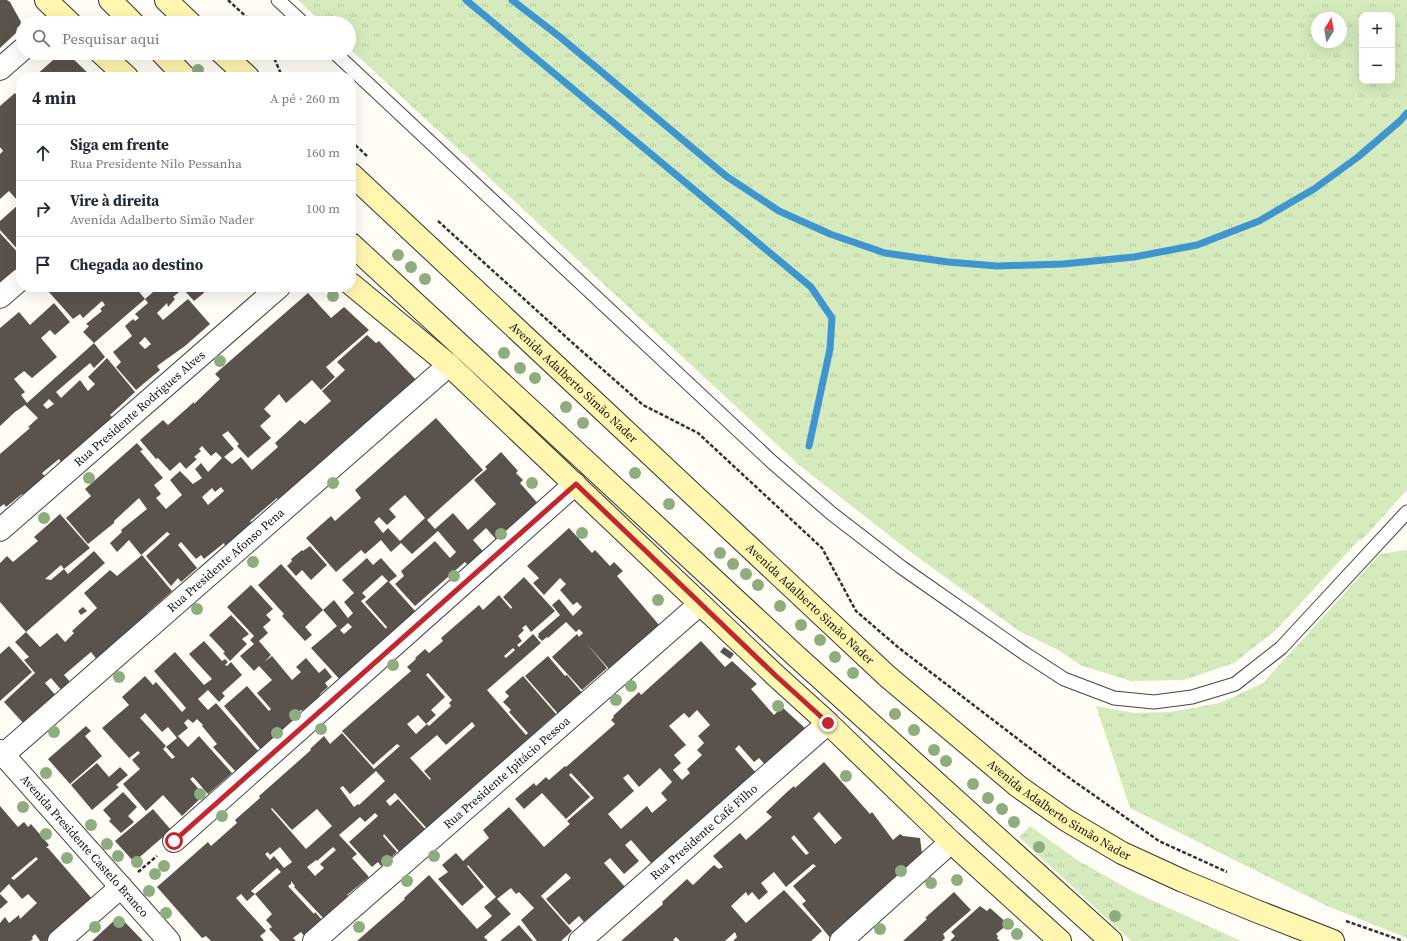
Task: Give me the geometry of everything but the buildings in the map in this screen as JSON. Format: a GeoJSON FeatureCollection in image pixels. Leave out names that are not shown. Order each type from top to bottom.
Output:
{"type":"FeatureCollection","features":[{"type":"Feature","properties":{"kind":"main road"},"geometry":{"type":"LineString","coordinates":[[46,0],[58,16]]}},
{"type":"Feature","properties":{"kind":"main road"},"geometry":{"type":"LineString","coordinates":[[110,0],[126,16]]}},
{"type":"Feature","properties":{"kind":"main road"},"geometry":{"type":"LineString","coordinates":[[166,0],[183,16]]}},
{"type":"Feature","properties":{"kind":"main road"},"geometry":{"type":"LineString","coordinates":[[109,60],[122,72]]}},
{"type":"Feature","properties":{"kind":"main road"},"geometry":{"type":"LineString","coordinates":[[169,60],[180,72]]}},
{"type":"Feature","properties":{"kind":"main road"},"geometry":{"type":"LineString","coordinates":[[230,60],[243,72]]}},
{"type":"Feature","properties":{"kind":"main road","name":"Avenida Adalberto Simão Nader"},"geometry":{"type":"LineString","coordinates":[[356,179],[887,676],[1019,787],[1066,820],[1122,853],[1183,881],[1333,941]]}},
{"type":"Feature","properties":{"kind":"main road"},"geometry":{"type":"LineString","coordinates":[[356,249],[774,637],[1111,941]]}},
{"type":"Feature","properties":{"kind":"main road"},"geometry":{"type":"LineString","coordinates":[[356,288],[449,365],[576,484],[775,675],[828,723],[951,842],[1060,941]]}},
{"type":"Feature","properties":{"kind":"street"},"geometry":{"type":"LineString","coordinates":[[0,70],[16,55]]}},
{"type":"Feature","properties":{"kind":"street"},"geometry":{"type":"LineString","coordinates":[[0,297],[16,283]]}},
{"type":"Feature","properties":{"kind":"street","name":"Rua Presidente Rodrigues Alves"},"geometry":{"type":"LineString","coordinates":[[0,530],[272,292]]}},
{"type":"Feature","properties":{"kind":"street","name":"Rua Presidente Afonso Pena"},"geometry":{"type":"LineString","coordinates":[[2,753],[449,365]]}},
{"type":"Feature","properties":{"kind":"street"},"geometry":{"type":"LineString","coordinates":[[174,841],[576,484]]}},
{"type":"Feature","properties":{"kind":"street","name":"Rua Presidente Ipitácio Pessoa"},"geometry":{"type":"LineString","coordinates":[[314,941],[700,604]]}},
{"type":"Feature","properties":{"kind":"street","name":"Rua Presidente Café Filho"},"geometry":{"type":"LineString","coordinates":[[584,940],[828,723]]}},
{"type":"Feature","properties":{"kind":"street","name":"Avenida Presidente Castelo Branco"},"geometry":{"type":"LineString","coordinates":[[2,753],[169,941]]}},
{"type":"Feature","properties":{"kind":"street"},"geometry":{"type":"LineString","coordinates":[[841,941],[951,842]]}},
{"type":"Feature","properties":{"kind":"street"},"geometry":{"type":"LineString","coordinates":[[59,941],[121,887]]}},
{"type":"Feature","properties":{"kind":"lane"},"geometry":{"type":"LineString","coordinates":[[278,0],[295,16]]}},
{"type":"Feature","properties":{"kind":"lane"},"geometry":{"type":"LineString","coordinates":[[342,60],[355,72]]}},
{"type":"Feature","properties":{"kind":"lane"},"geometry":{"type":"LineString","coordinates":[[356,73],[772,462],[831,513],[901,566],[1024,653],[1064,679],[1114,698],[1154,702],[1192,697],[1235,684],[1282,648],[1406,513]]}},
{"type":"Feature","properties":{"kind":"path"},"geometry":{"type":"LineString","coordinates":[[228,0],[245,16]]}},
{"type":"Feature","properties":{"kind":"path"},"geometry":{"type":"LineString","coordinates":[[275,60],[279,72]]}},
{"type":"Feature","properties":{"kind":"path"},"geometry":{"type":"LineString","coordinates":[[356,146],[372,161]]}},
{"type":"Feature","properties":{"kind":"path"},"geometry":{"type":"LineString","coordinates":[[434,218],[643,405],[698,433],[822,548],[856,611],[899,648],[1061,772],[1159,841],[1231,874]]}},
{"type":"Feature","properties":{"kind":"path"},"geometry":{"type":"LineString","coordinates":[[121,887],[174,841]]}},
{"type":"Feature","properties":{"kind":"path"},"geometry":{"type":"LineString","coordinates":[[1339,919],[1403,941]]}},
{"type":"Feature","properties":{"kind":"green space"},"geometry":{"type":"Polygon","coordinates":[[[298,0],[1407,0],[1407,490],[1361,541],[1360,539],[1276,630],[1234,663],[1184,680],[1131,681],[1080,665],[1060,651],[1019,631],[908,550],[799,465],[356,54],[356,16],[315,16],[298,0]]]}},
{"type":"Feature","properties":{"kind":"green space"},"geometry":{"type":"Polygon","coordinates":[[[1407,550],[1407,938],[1327,906],[1130,808],[1096,706],[1134,713],[1170,712],[1220,703],[1263,683],[1380,554],[1407,550]]]}},
{"type":"Feature","properties":{"kind":"green space"},"geometry":{"type":"Polygon","coordinates":[[[1030,826],[1077,860],[1134,892],[1241,941],[1131,941],[1019,837],[1030,826]]]}},
{"type":"Feature","properties":{"kind":"waterway"},"geometry":{"type":"LineString","coordinates":[[466,0],[811,287],[832,318],[830,349],[809,446]]}},
{"type":"Feature","properties":{"kind":"waterway"},"geometry":{"type":"LineString","coordinates":[[512,0],[560,37],[726,176],[779,211],[830,234],[885,253],[948,262],[997,266],[1063,264],[1134,257],[1197,245],[1259,221],[1314,189],[1358,157],[1400,121],[1407,113]]}},
{"type":"Feature","properties":{"kind":"route"},"geometry":{"type":"LineString","coordinates":[[174,841],[576,484],[700,604],[828,723]]}}]}
